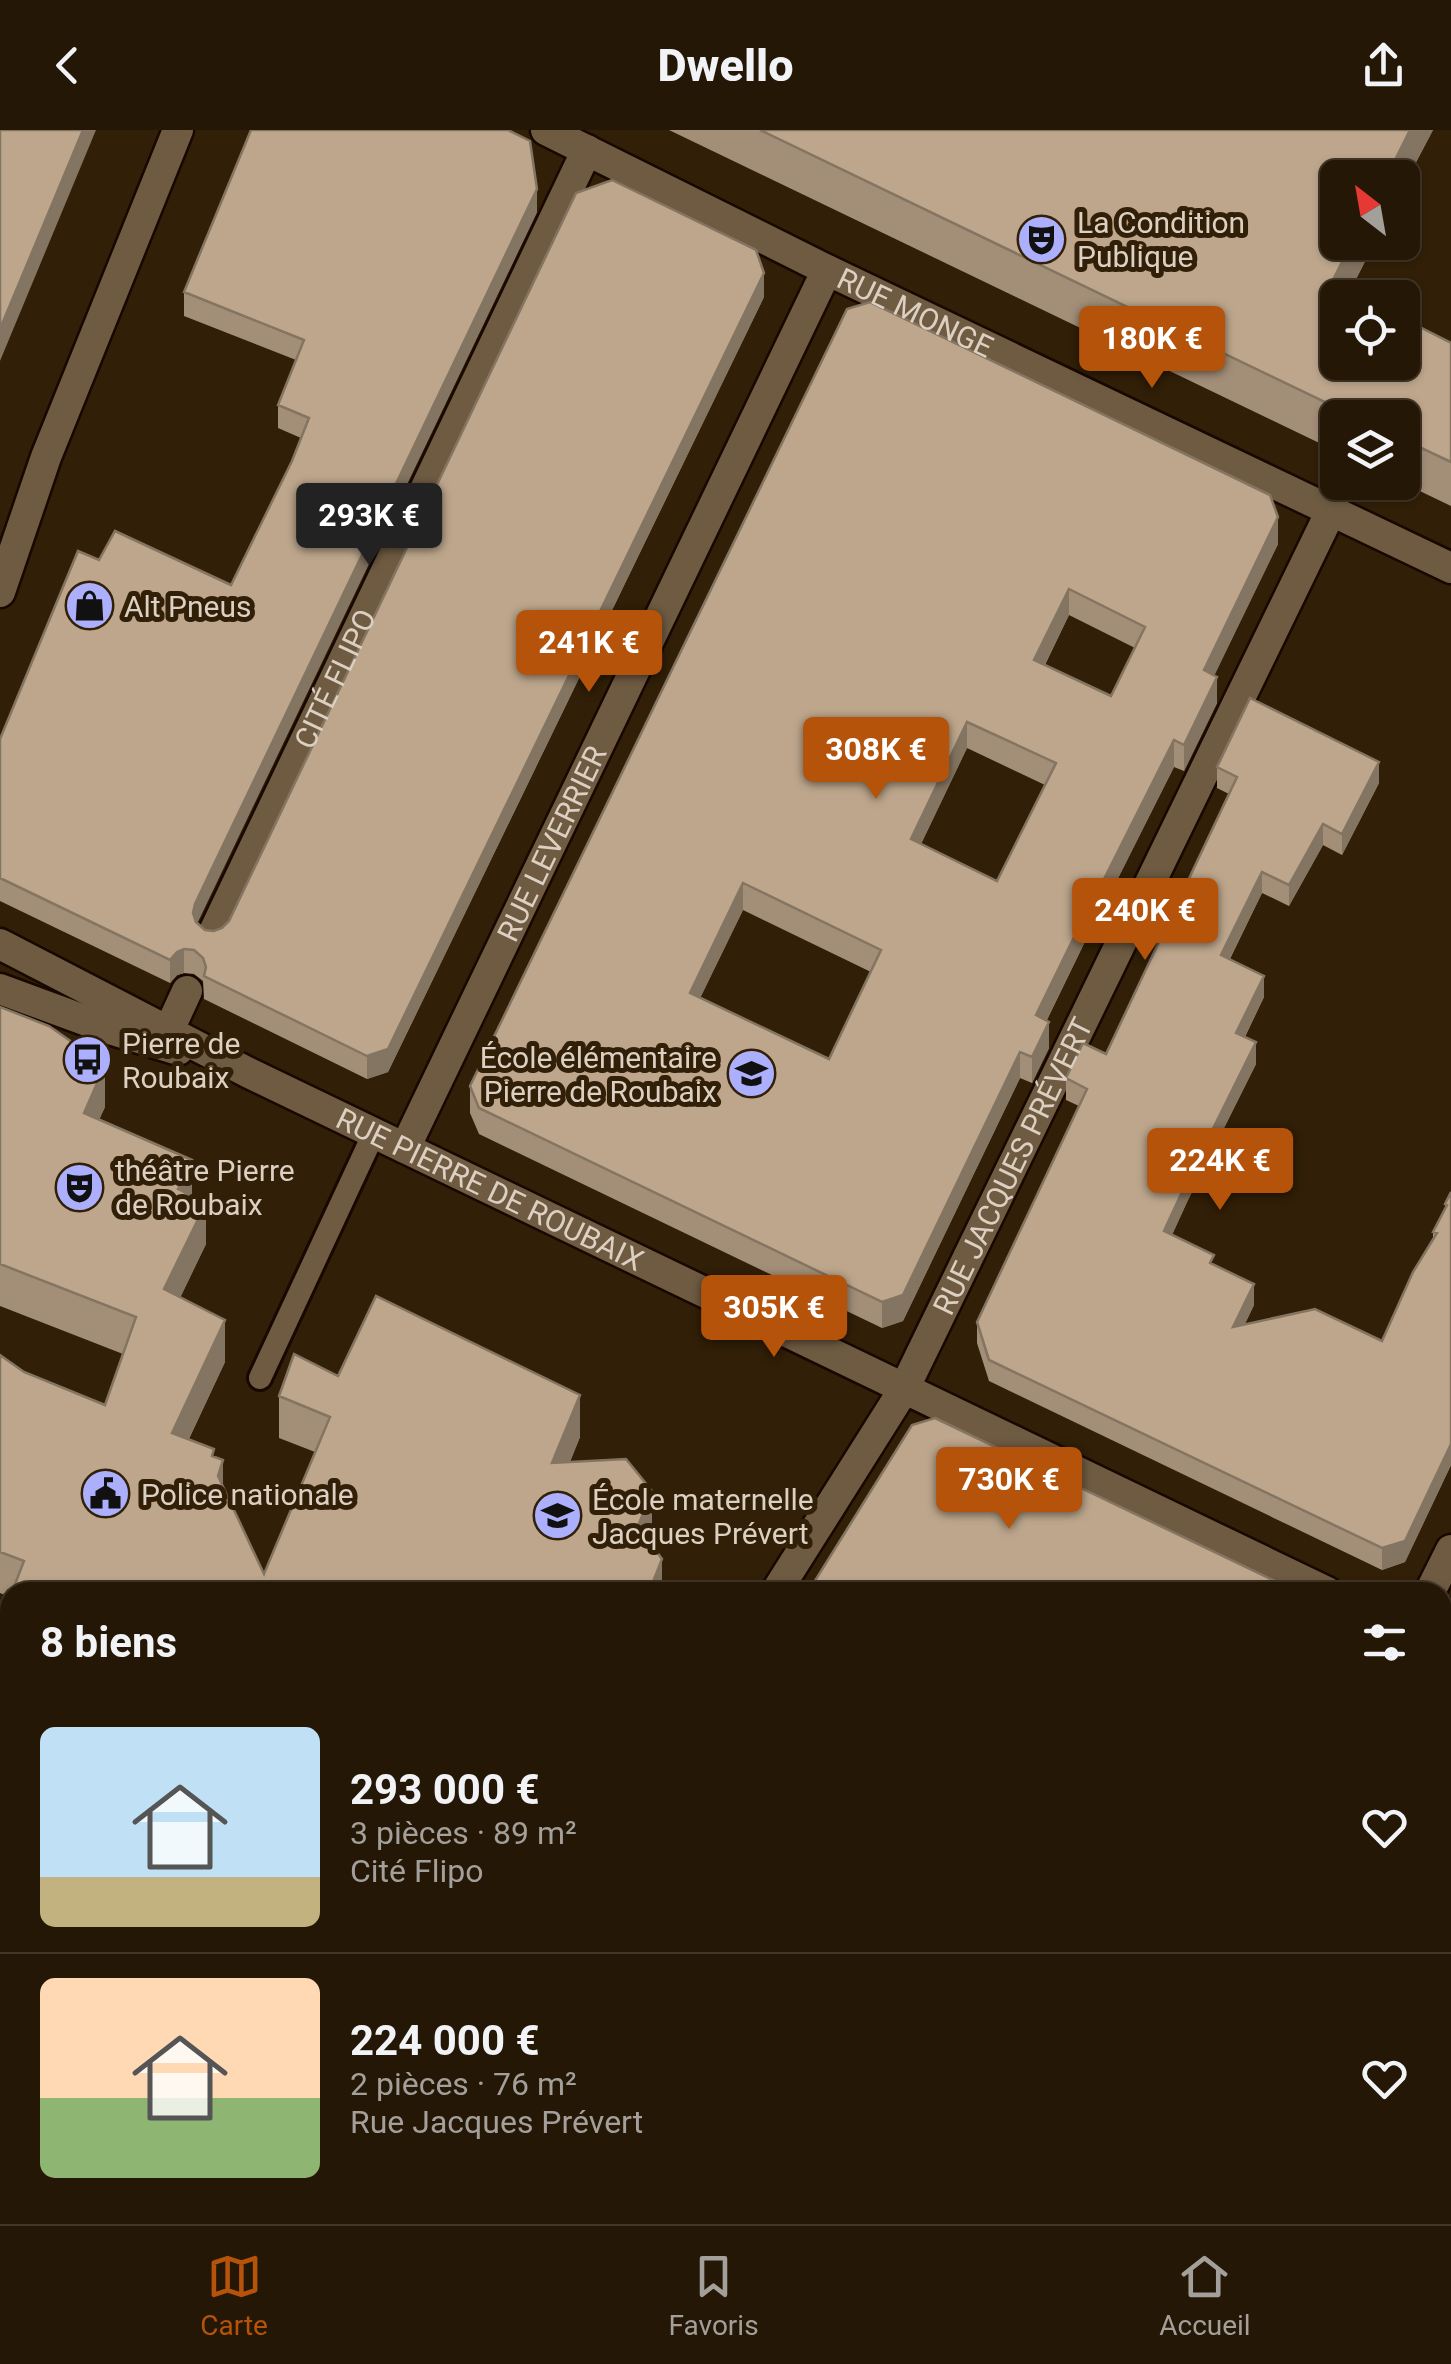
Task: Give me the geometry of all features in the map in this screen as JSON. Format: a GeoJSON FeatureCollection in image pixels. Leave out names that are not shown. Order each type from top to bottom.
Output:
{"type":"FeatureCollection","features":[{"type":"Feature","properties":{"kind":"street"},"geometry":{"type":"LineString","coordinates":[[0,592],[46,457],[178,130]]}},
{"type":"Feature","properties":{"kind":"street","name":"RUE MONGE"},"geometry":{"type":"LineString","coordinates":[[546,130],[828,270],[1451,568]]}},
{"type":"Feature","properties":{"kind":"street","name":"CITÉ FLIPO"},"geometry":{"type":"LineString","coordinates":[[212,936],[586,150]]}},
{"type":"Feature","properties":{"kind":"street","name":"RUE LEVERRIER"},"geometry":{"type":"LineString","coordinates":[[405,1148],[828,270]]}},
{"type":"Feature","properties":{"kind":"street"},"geometry":{"type":"LineString","coordinates":[[0,543],[46,457]]}},
{"type":"Feature","properties":{"kind":"street","name":"RUE JACQUES PRÉVERT"},"geometry":{"type":"LineString","coordinates":[[782,1582],[904,1389],[1331,511]]}},
{"type":"Feature","properties":{"kind":"street","name":"RUE PIERRE DE ROUBAIX"},"geometry":{"type":"LineString","coordinates":[[0,944],[248,1072],[1306,1582]]}},
{"type":"Feature","properties":{"kind":"street","name":"RUE PIERRE DE ROUBAIX"},"geometry":{"type":"LineString","coordinates":[[0,989],[106,1028],[248,1072]]}},
{"type":"Feature","properties":{"kind":"street"},"geometry":{"type":"LineString","coordinates":[[168,1030],[187,991]]}},
{"type":"Feature","properties":{"kind":"street"},"geometry":{"type":"LineString","coordinates":[[1435,1582],[1451,1550]]}},
{"type":"Feature","properties":{"kind":"lane"},"geometry":{"type":"LineString","coordinates":[[260,1378],[374,1133]]}},
{"type":"Feature","properties":{"kind":"building"},"geometry":{"type":"Polygon","coordinates":[[[0,130],[83,130],[0,329],[0,130]]]}},
{"type":"Feature","properties":{"kind":"building"},"geometry":{"type":"Polygon","coordinates":[[[251,130],[508,130],[530,141],[537,189],[195,904],[196,922],[205,930],[222,928],[229,921],[576,193],[612,180],[756,250],[764,273],[388,1049],[367,1056],[204,976],[203,958],[194,950],[184,949],[170,960],[0,878],[0,739],[78,551],[99,560],[115,531],[231,585],[309,418],[278,405],[304,340],[184,292],[251,130]]]}},
{"type":"Feature","properties":{"kind":"building"},"geometry":{"type":"Polygon","coordinates":[[[760,130],[1410,130],[1395,160],[1320,160],[1320,260],[1343,260],[1333,280],[1320,280],[1320,380],[1420,380],[1420,327],[1451,343],[1451,462],[1420,447],[1420,400],[1321,400],[760,130]]]}},
{"type":"Feature","properties":{"kind":"building"},"geometry":{"type":"Polygon","coordinates":[[[870,302],[1270,495],[1278,517],[1204,670],[1217,677],[1184,745],[1174,740],[1036,1015],[1049,1022],[1032,1057],[1020,1052],[903,1295],[882,1302],[479,1108],[470,1086],[847,309],[870,302]],[[1069,589],[1034,660],[1111,696],[1145,627],[1069,589]],[[967,722],[911,839],[997,881],[1056,763],[967,722]],[[743,883],[690,993],[829,1059],[881,950],[743,883]]]}},
{"type":"Feature","properties":{"kind":"building"},"geometry":{"type":"Polygon","coordinates":[[[1250,698],[1379,762],[1342,834],[1323,824],[1289,885],[1262,872],[1221,955],[1264,976],[1236,1033],[1256,1042],[1164,1231],[1214,1255],[1210,1263],[1254,1284],[1233,1327],[1315,1309],[1382,1341],[1413,1272],[1437,1233],[1433,1232],[1451,1192],[1451,1444],[1405,1541],[1382,1548],[989,1360],[977,1322],[1087,1089],[1066,1078],[1083,1043],[1106,1054],[1237,777],[1217,767],[1250,698]]]}},
{"type":"Feature","properties":{"kind":"building"},"geometry":{"type":"Polygon","coordinates":[[[0,1007],[49,1026],[105,1065],[84,1113],[192,1160],[178,1189],[206,1203],[164,1289],[225,1320],[172,1433],[214,1449],[212,1456],[223,1460],[218,1476],[264,1574],[330,1417],[279,1396],[294,1354],[338,1376],[376,1296],[580,1395],[552,1463],[626,1459],[652,1491],[638,1526],[662,1559],[653,1582],[16,1582],[24,1561],[0,1552],[0,1355],[24,1372],[105,1405],[136,1317],[0,1264],[0,1007]]]}},
{"type":"Feature","properties":{"kind":"building"},"geometry":{"type":"Polygon","coordinates":[[[935,1418],[1277,1582],[814,1582],[912,1425],[935,1418]]]}},
{"type":"Feature","properties":{"kind":"place","name":"La Condition Publique"},"geometry":{"type":"Point","coordinates":[1042,239]}},
{"type":"Feature","properties":{"kind":"place","name":"Alt Pneus"},"geometry":{"type":"Point","coordinates":[89,606]}},
{"type":"Feature","properties":{"kind":"place","name":"Pierre de Roubaix"},"geometry":{"type":"Point","coordinates":[87,1060]}},
{"type":"Feature","properties":{"kind":"place","name":"École élémentaire Pierre de Roubaix"},"geometry":{"type":"Point","coordinates":[752,1074]}},
{"type":"Feature","properties":{"kind":"place","name":"théâtre Pierre de Roubaix"},"geometry":{"type":"Point","coordinates":[80,1187]}},
{"type":"Feature","properties":{"kind":"place","name":"Police nationale"},"geometry":{"type":"Point","coordinates":[106,1494]}},
{"type":"Feature","properties":{"kind":"place","name":"École maternelle Jacques Prévert"},"geometry":{"type":"Point","coordinates":[557,1516]}}]}
